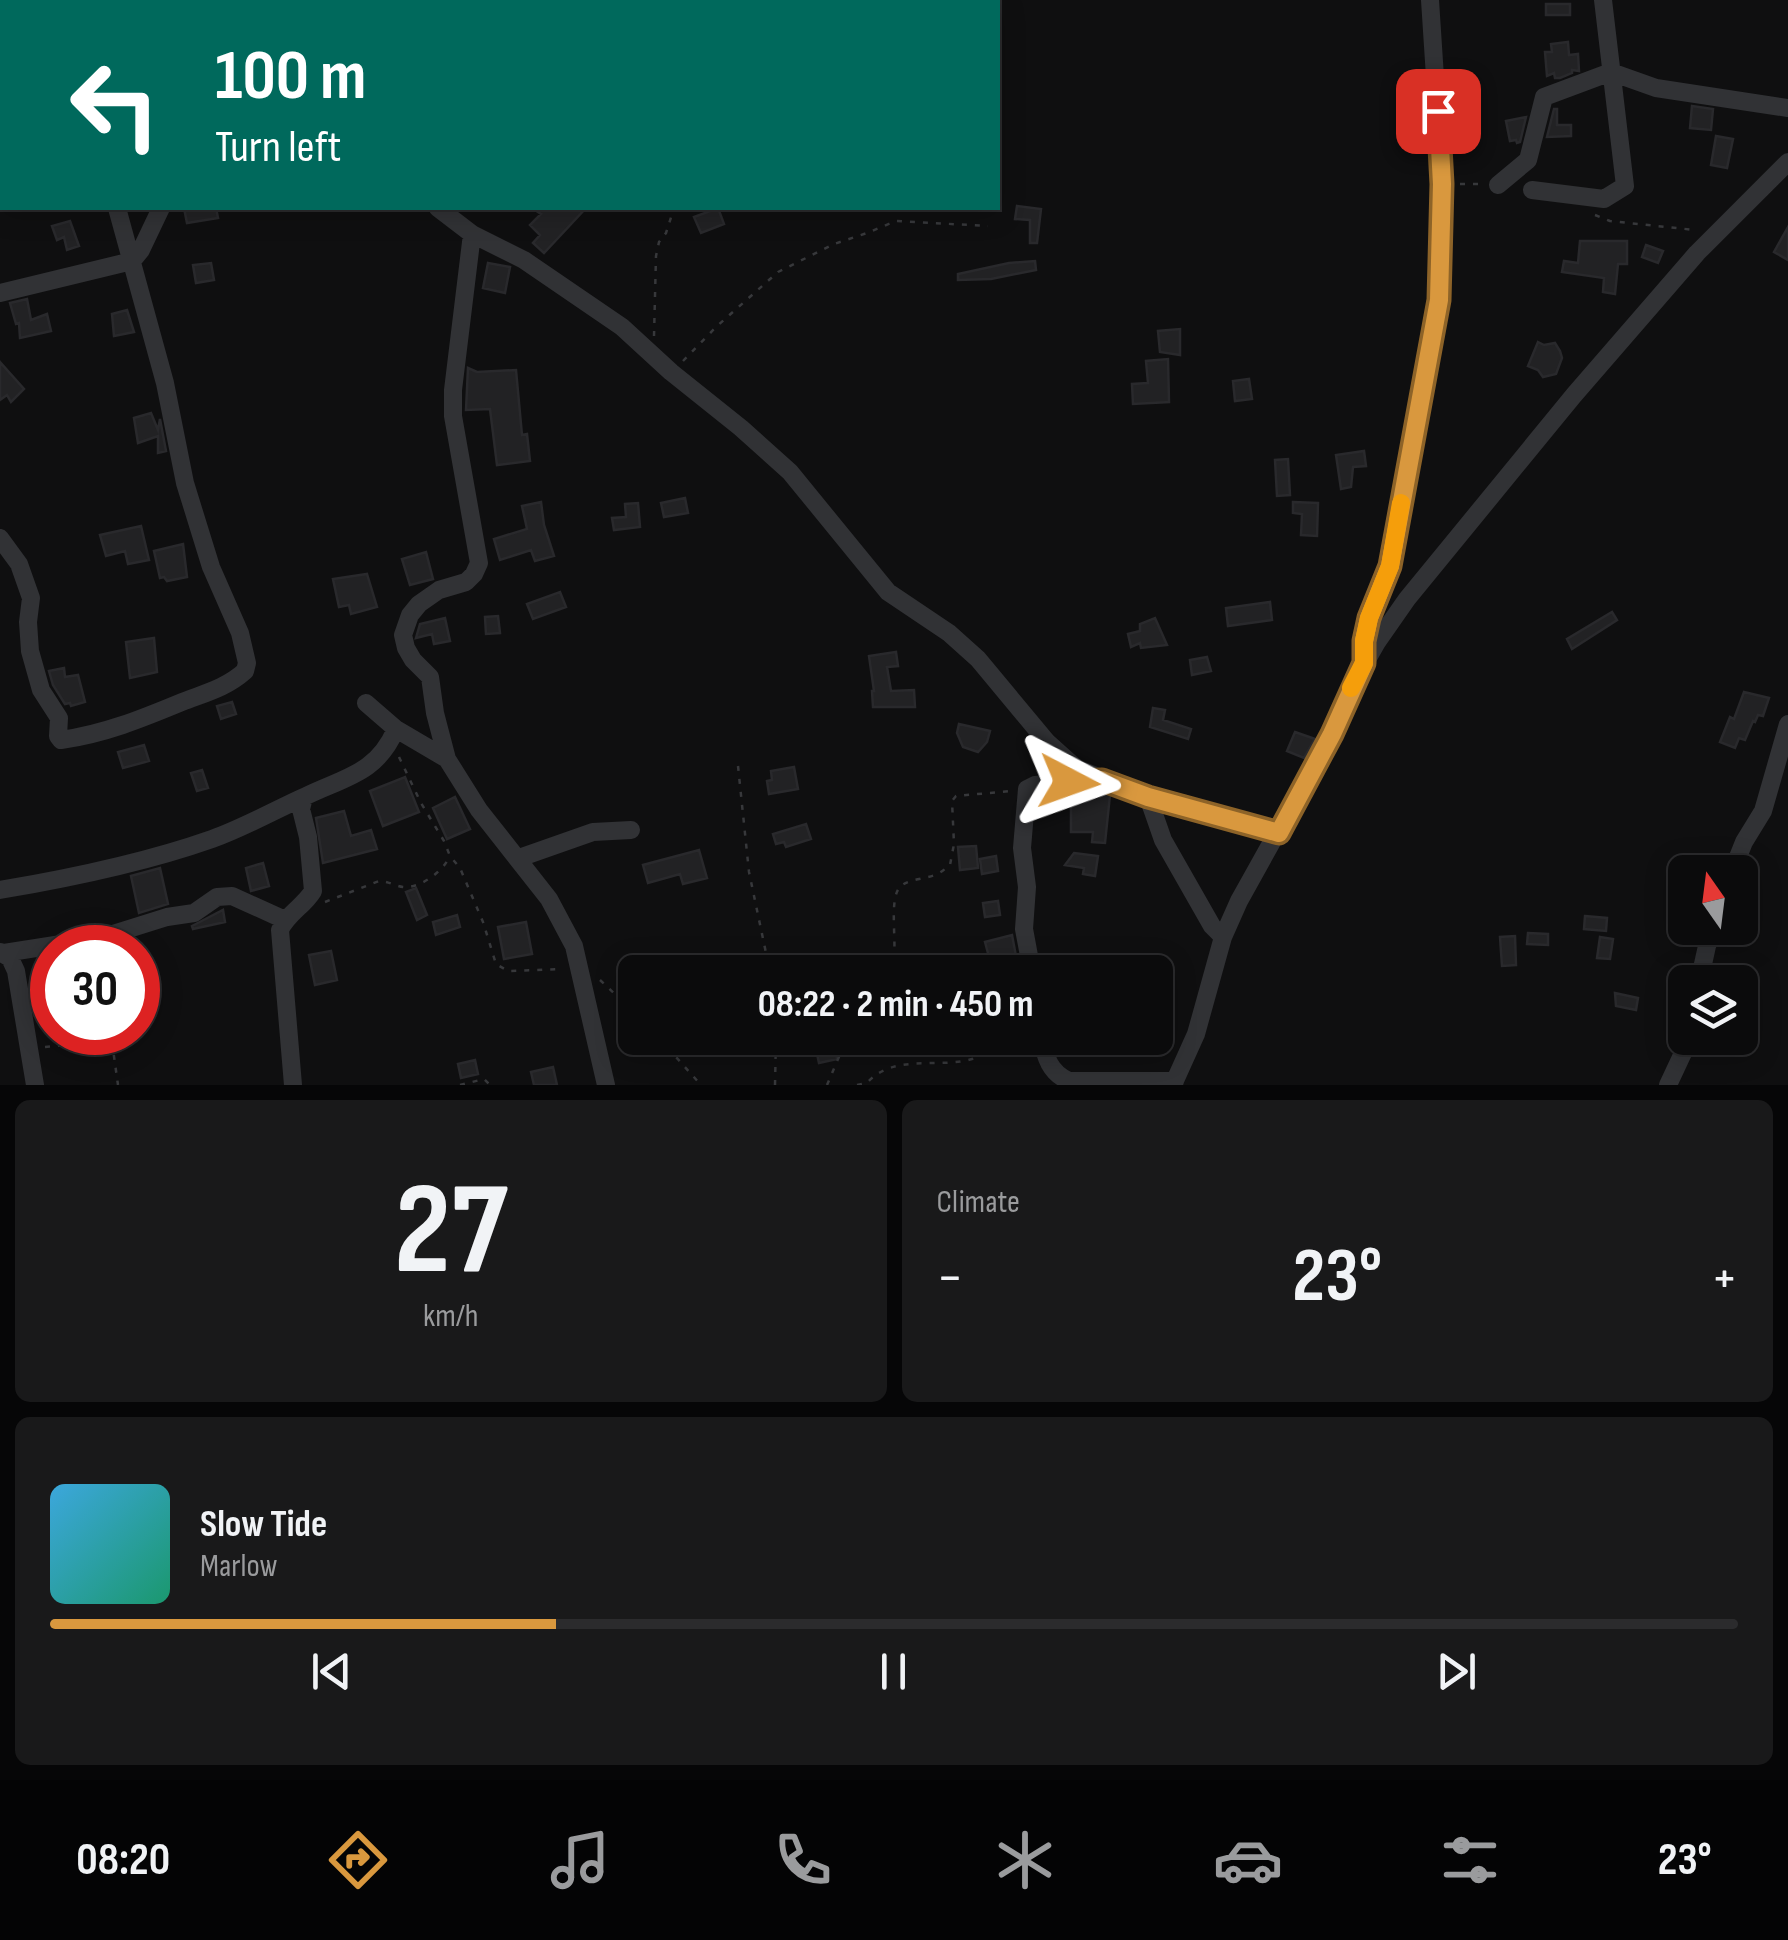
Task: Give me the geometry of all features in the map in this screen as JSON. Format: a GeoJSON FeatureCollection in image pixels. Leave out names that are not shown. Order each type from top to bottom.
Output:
{"type":"FeatureCollection","features":[{"type":"Feature","properties":{"kind":"street"},"geometry":{"type":"LineString","coordinates":[[1364,663],[1369,618],[1390,566],[1439,300],[1442,184],[1430,0]]}},
{"type":"Feature","properties":{"kind":"street"},"geometry":{"type":"LineString","coordinates":[[1532,190],[1604,199],[1625,186],[1603,0]]}},
{"type":"Feature","properties":{"kind":"street"},"geometry":{"type":"LineString","coordinates":[[1498,184],[1528,160],[1544,97],[1611,72],[1656,88],[1788,108]]}},
{"type":"Feature","properties":{"kind":"street"},"geometry":{"type":"LineString","coordinates":[[1047,1055],[1058,1077],[1069,1081],[1174,1083],[1196,1034],[1223,938],[1239,901],[1332,734],[1364,663],[1407,599],[1574,394],[1697,253],[1788,162]]}},
{"type":"Feature","properties":{"kind":"street"},"geometry":{"type":"LineString","coordinates":[[0,538],[19,564],[31,598],[30,651],[41,690],[59,718],[61,740],[132,724],[219,690],[245,671],[240,633],[210,567],[185,483],[165,383],[118,210]]}},
{"type":"Feature","properties":{"kind":"street"},"geometry":{"type":"LineString","coordinates":[[0,293],[132,261],[160,210]]}},
{"type":"Feature","properties":{"kind":"street"},"geometry":{"type":"LineString","coordinates":[[441,210],[472,234],[568,288],[622,327],[741,428],[790,472],[888,592],[978,658],[1064,759],[1088,774],[1148,797],[1279,833]]}},
{"type":"Feature","properties":{"kind":"street"},"geometry":{"type":"LineString","coordinates":[[472,234],[453,416],[480,563],[466,582],[439,590],[419,604],[403,635],[413,660],[430,677],[447,760],[479,810],[550,899],[567,930],[580,964],[606,1085]]}},
{"type":"Feature","properties":{"kind":"street"},"geometry":{"type":"LineString","coordinates":[[366,703],[393,736],[447,760]]}},
{"type":"Feature","properties":{"kind":"street"},"geometry":{"type":"LineString","coordinates":[[1739,855],[1771,788],[1788,724]]}},
{"type":"Feature","properties":{"kind":"street"},"geometry":{"type":"LineString","coordinates":[[0,890],[174,852],[239,828],[362,773],[393,736]]}},
{"type":"Feature","properties":{"kind":"street"},"geometry":{"type":"LineString","coordinates":[[1029,955],[1024,929],[1027,888],[1022,848],[1027,790],[1036,785],[1102,780]]}},
{"type":"Feature","properties":{"kind":"street"},"geometry":{"type":"LineString","coordinates":[[290,1083],[280,934],[285,920],[313,892],[301,809],[304,797]]}},
{"type":"Feature","properties":{"kind":"street"},"geometry":{"type":"LineString","coordinates":[[1148,797],[1163,840],[1212,926],[1223,938]]}},
{"type":"Feature","properties":{"kind":"street"},"geometry":{"type":"LineString","coordinates":[[519,858],[593,832],[631,830]]}},
{"type":"Feature","properties":{"kind":"street"},"geometry":{"type":"LineString","coordinates":[[2,953],[100,938],[167,917],[194,913],[225,895],[285,920]]}},
{"type":"Feature","properties":{"kind":"street"},"geometry":{"type":"LineString","coordinates":[[2,953],[10,958],[16,971],[34,1085]]}},
{"type":"Feature","properties":{"kind":"street"},"geometry":{"type":"LineString","coordinates":[[1668,1085],[1682,1055]]}},
{"type":"Feature","properties":{"kind":"path"},"geometry":{"type":"LineString","coordinates":[[652,353],[656,256],[673,211],[679,210]]}},
{"type":"Feature","properties":{"kind":"path"},"geometry":{"type":"LineString","coordinates":[[671,372],[778,272],[834,244],[896,221],[988,226]]}},
{"type":"Feature","properties":{"kind":"path"},"geometry":{"type":"LineString","coordinates":[[393,736],[430,818],[467,883],[496,964],[508,971],[580,964],[618,998]]}},
{"type":"Feature","properties":{"kind":"path"},"geometry":{"type":"LineString","coordinates":[[738,766],[749,872],[766,955]]}},
{"type":"Feature","properties":{"kind":"path"},"geometry":{"type":"LineString","coordinates":[[895,955],[897,890],[902,884],[939,873],[950,865],[954,844],[952,801],[956,796],[1027,790]]}},
{"type":"Feature","properties":{"kind":"path"},"geometry":{"type":"LineString","coordinates":[[304,904],[322,902],[380,881],[405,888],[415,886],[443,869],[450,856]]}},
{"type":"Feature","properties":{"kind":"path"},"geometry":{"type":"LineString","coordinates":[[114,1055],[118,1085]]}},
{"type":"Feature","properties":{"kind":"path"},"geometry":{"type":"LineString","coordinates":[[674,1055],[701,1085]]}},
{"type":"Feature","properties":{"kind":"path"},"geometry":{"type":"LineString","coordinates":[[775,1085],[776,1055]]}},
{"type":"Feature","properties":{"kind":"path"},"geometry":{"type":"LineString","coordinates":[[827,1085],[840,1055]]}},
{"type":"Feature","properties":{"kind":"path"},"geometry":{"type":"LineString","coordinates":[[856,1085],[867,1084],[875,1074],[914,1062],[972,1059],[981,1055]]}},
{"type":"Feature","properties":{"kind":"path"},"geometry":{"type":"LineString","coordinates":[[460,1085],[480,1079],[490,1085]]}},
{"type":"Feature","properties":{"kind":"building"},"geometry":{"type":"Polygon","coordinates":[[[1546,4],[1570,4],[1570,15],[1546,15],[1546,4]]]}},
{"type":"Feature","properties":{"kind":"building"},"geometry":{"type":"Polygon","coordinates":[[[1568,42],[1569,55],[1578,54],[1579,71],[1572,70],[1560,78],[1555,78],[1554,73],[1547,76],[1545,52],[1552,52],[1551,44],[1568,42]]]}},
{"type":"Feature","properties":{"kind":"building"},"geometry":{"type":"Polygon","coordinates":[[[1692,106],[1713,109],[1711,130],[1690,128],[1692,106]]]}},
{"type":"Feature","properties":{"kind":"building"},"geometry":{"type":"Polygon","coordinates":[[[1554,109],[1557,125],[1571,125],[1571,136],[1547,137],[1554,109]]]}},
{"type":"Feature","properties":{"kind":"building"},"geometry":{"type":"Polygon","coordinates":[[[1526,117],[1520,142],[1510,141],[1506,121],[1526,117]]]}},
{"type":"Feature","properties":{"kind":"building"},"geometry":{"type":"Polygon","coordinates":[[[1716,136],[1733,139],[1727,168],[1711,165],[1716,136]]]}},
{"type":"Feature","properties":{"kind":"building"},"geometry":{"type":"Polygon","coordinates":[[[1017,206],[1041,209],[1037,243],[1030,243],[1030,220],[1015,219],[1017,206]]]}},
{"type":"Feature","properties":{"kind":"building"},"geometry":{"type":"Polygon","coordinates":[[[184,210],[216,210],[218,218],[187,223],[184,210]]]}},
{"type":"Feature","properties":{"kind":"building"},"geometry":{"type":"Polygon","coordinates":[[[535,210],[584,210],[544,253],[533,243],[540,235],[530,225],[541,214],[535,210]]]}},
{"type":"Feature","properties":{"kind":"building"},"geometry":{"type":"Polygon","coordinates":[[[719,210],[724,224],[701,233],[694,217],[719,210]]]}},
{"type":"Feature","properties":{"kind":"building"},"geometry":{"type":"Polygon","coordinates":[[[70,221],[79,246],[67,250],[64,237],[57,240],[52,226],[70,221]]]}},
{"type":"Feature","properties":{"kind":"building"},"geometry":{"type":"Polygon","coordinates":[[[1788,227],[1788,260],[1774,252],[1788,227]]]}},
{"type":"Feature","properties":{"kind":"building"},"geometry":{"type":"Polygon","coordinates":[[[1580,241],[1627,241],[1627,264],[1618,264],[1615,294],[1603,292],[1604,278],[1562,272],[1564,261],[1578,263],[1580,241]]]}},
{"type":"Feature","properties":{"kind":"building"},"geometry":{"type":"Polygon","coordinates":[[[1646,245],[1663,251],[1658,263],[1642,257],[1646,245]]]}},
{"type":"Feature","properties":{"kind":"building"},"geometry":{"type":"Polygon","coordinates":[[[1035,261],[1036,270],[991,279],[958,280],[958,274],[1035,261]]]}},
{"type":"Feature","properties":{"kind":"building"},"geometry":{"type":"Polygon","coordinates":[[[211,263],[214,280],[196,283],[193,265],[211,263]]]}},
{"type":"Feature","properties":{"kind":"building"},"geometry":{"type":"Polygon","coordinates":[[[488,263],[510,267],[505,293],[483,288],[488,263]]]}},
{"type":"Feature","properties":{"kind":"building"},"geometry":{"type":"Polygon","coordinates":[[[27,299],[31,320],[47,314],[51,331],[20,338],[19,323],[16,324],[10,303],[27,299]]]}},
{"type":"Feature","properties":{"kind":"building"},"geometry":{"type":"Polygon","coordinates":[[[127,310],[134,332],[114,336],[112,314],[127,310]]]}},
{"type":"Feature","properties":{"kind":"building"},"geometry":{"type":"Polygon","coordinates":[[[1180,329],[1180,355],[1160,352],[1158,331],[1180,329]]]}},
{"type":"Feature","properties":{"kind":"building"},"geometry":{"type":"Polygon","coordinates":[[[1538,342],[1555,343],[1560,351],[1562,358],[1556,374],[1543,377],[1528,366],[1538,342]]]}},
{"type":"Feature","properties":{"kind":"building"},"geometry":{"type":"Polygon","coordinates":[[[1168,359],[1169,402],[1133,404],[1132,384],[1148,383],[1146,361],[1168,359]]]}},
{"type":"Feature","properties":{"kind":"building"},"geometry":{"type":"Polygon","coordinates":[[[0,362],[24,389],[11,402],[7,395],[0,400],[0,362]]]}},
{"type":"Feature","properties":{"kind":"building"},"geometry":{"type":"Polygon","coordinates":[[[468,368],[477,372],[516,370],[522,435],[527,434],[530,461],[497,465],[490,409],[466,410],[468,368]]]}},
{"type":"Feature","properties":{"kind":"building"},"geometry":{"type":"Polygon","coordinates":[[[1249,379],[1252,399],[1235,401],[1233,381],[1249,379]]]}},
{"type":"Feature","properties":{"kind":"building"},"geometry":{"type":"Polygon","coordinates":[[[151,413],[158,430],[160,419],[166,451],[158,453],[158,436],[138,443],[134,418],[151,413]]]}},
{"type":"Feature","properties":{"kind":"building"},"geometry":{"type":"Polygon","coordinates":[[[1364,451],[1366,466],[1353,467],[1351,487],[1341,489],[1336,455],[1364,451]]]}},
{"type":"Feature","properties":{"kind":"building"},"geometry":{"type":"Polygon","coordinates":[[[1288,459],[1290,495],[1277,496],[1275,460],[1288,459]]]}},
{"type":"Feature","properties":{"kind":"building"},"geometry":{"type":"Polygon","coordinates":[[[685,498],[688,513],[664,517],[661,503],[685,498]]]}},
{"type":"Feature","properties":{"kind":"building"},"geometry":{"type":"Polygon","coordinates":[[[541,502],[554,556],[535,561],[531,550],[500,560],[494,539],[527,529],[522,506],[541,502]]]}},
{"type":"Feature","properties":{"kind":"building"},"geometry":{"type":"Polygon","coordinates":[[[1293,502],[1318,503],[1317,536],[1301,535],[1302,514],[1293,513],[1293,502]]]}},
{"type":"Feature","properties":{"kind":"building"},"geometry":{"type":"Polygon","coordinates":[[[638,503],[640,527],[614,530],[612,518],[626,517],[625,504],[638,503]]]}},
{"type":"Feature","properties":{"kind":"building"},"geometry":{"type":"Polygon","coordinates":[[[141,526],[149,560],[128,564],[125,551],[106,556],[100,535],[141,526]]]}},
{"type":"Feature","properties":{"kind":"building"},"geometry":{"type":"Polygon","coordinates":[[[183,544],[187,577],[167,581],[160,578],[154,551],[183,544]]]}},
{"type":"Feature","properties":{"kind":"building"},"geometry":{"type":"Polygon","coordinates":[[[426,552],[433,579],[410,585],[402,559],[426,552]]]}},
{"type":"Feature","properties":{"kind":"building"},"geometry":{"type":"Polygon","coordinates":[[[367,574],[377,607],[351,614],[349,605],[339,607],[333,579],[367,574]]]}},
{"type":"Feature","properties":{"kind":"building"},"geometry":{"type":"Polygon","coordinates":[[[560,592],[566,607],[533,619],[527,604],[560,592]]]}},
{"type":"Feature","properties":{"kind":"building"},"geometry":{"type":"Polygon","coordinates":[[[1270,602],[1272,620],[1228,626],[1226,608],[1270,602]]]}},
{"type":"Feature","properties":{"kind":"building"},"geometry":{"type":"Polygon","coordinates":[[[1612,612],[1617,620],[1572,649],[1567,639],[1612,612]]]}},
{"type":"Feature","properties":{"kind":"building"},"geometry":{"type":"Polygon","coordinates":[[[498,616],[500,633],[486,634],[485,617],[498,616]]]}},
{"type":"Feature","properties":{"kind":"building"},"geometry":{"type":"Polygon","coordinates":[[[445,618],[450,641],[434,644],[432,634],[416,638],[420,624],[445,618]]]}},
{"type":"Feature","properties":{"kind":"building"},"geometry":{"type":"Polygon","coordinates":[[[1155,618],[1167,645],[1141,648],[1140,643],[1131,647],[1128,634],[1140,631],[1140,624],[1155,618]]]}},
{"type":"Feature","properties":{"kind":"building"},"geometry":{"type":"Polygon","coordinates":[[[154,638],[157,672],[130,678],[126,642],[154,638]]]}},
{"type":"Feature","properties":{"kind":"building"},"geometry":{"type":"Polygon","coordinates":[[[896,652],[898,666],[887,667],[891,691],[914,690],[915,707],[873,707],[869,656],[896,652]]]}},
{"type":"Feature","properties":{"kind":"building"},"geometry":{"type":"Polygon","coordinates":[[[1207,657],[1211,671],[1192,675],[1190,660],[1207,657]]]}},
{"type":"Feature","properties":{"kind":"building"},"geometry":{"type":"Polygon","coordinates":[[[64,668],[65,677],[78,675],[85,702],[65,704],[53,685],[49,671],[64,668]]]}},
{"type":"Feature","properties":{"kind":"building"},"geometry":{"type":"Polygon","coordinates":[[[1744,692],[1769,698],[1763,716],[1758,715],[1745,740],[1739,738],[1735,748],[1720,742],[1744,692]]]}},
{"type":"Feature","properties":{"kind":"building"},"geometry":{"type":"Polygon","coordinates":[[[232,702],[236,714],[221,719],[217,706],[232,702]]]}},
{"type":"Feature","properties":{"kind":"building"},"geometry":{"type":"Polygon","coordinates":[[[1153,708],[1165,710],[1163,720],[1191,729],[1188,739],[1150,727],[1153,708]]]}},
{"type":"Feature","properties":{"kind":"building"},"geometry":{"type":"Polygon","coordinates":[[[959,724],[990,731],[978,752],[963,747],[957,733],[959,724]]]}},
{"type":"Feature","properties":{"kind":"building"},"geometry":{"type":"Polygon","coordinates":[[[1295,732],[1315,739],[1304,758],[1287,751],[1295,732]]]}},
{"type":"Feature","properties":{"kind":"building"},"geometry":{"type":"Polygon","coordinates":[[[144,745],[149,761],[123,768],[118,752],[144,745]]]}},
{"type":"Feature","properties":{"kind":"building"},"geometry":{"type":"Polygon","coordinates":[[[794,767],[798,789],[769,794],[767,781],[772,780],[771,771],[794,767]]]}},
{"type":"Feature","properties":{"kind":"building"},"geometry":{"type":"Polygon","coordinates":[[[202,770],[208,788],[197,791],[191,773],[202,770]]]}},
{"type":"Feature","properties":{"kind":"building"},"geometry":{"type":"Polygon","coordinates":[[[405,777],[419,812],[383,826],[370,791],[405,777]]]}},
{"type":"Feature","properties":{"kind":"building"},"geometry":{"type":"Polygon","coordinates":[[[1071,795],[1110,795],[1105,843],[1092,842],[1093,832],[1071,832],[1071,795]]]}},
{"type":"Feature","properties":{"kind":"building"},"geometry":{"type":"Polygon","coordinates":[[[455,797],[470,829],[447,839],[433,808],[455,797]]]}},
{"type":"Feature","properties":{"kind":"building"},"geometry":{"type":"Polygon","coordinates":[[[344,811],[351,836],[371,830],[377,849],[323,863],[316,818],[344,811]]]}},
{"type":"Feature","properties":{"kind":"building"},"geometry":{"type":"Polygon","coordinates":[[[806,824],[811,839],[786,847],[784,842],[776,844],[773,834],[806,824]]]}},
{"type":"Feature","properties":{"kind":"building"},"geometry":{"type":"Polygon","coordinates":[[[976,846],[978,868],[960,870],[958,847],[976,846]]]}},
{"type":"Feature","properties":{"kind":"building"},"geometry":{"type":"Polygon","coordinates":[[[699,850],[707,878],[683,884],[680,874],[648,883],[643,865],[699,850]]]}},
{"type":"Feature","properties":{"kind":"building"},"geometry":{"type":"Polygon","coordinates":[[[1074,853],[1098,856],[1095,876],[1083,874],[1084,868],[1065,865],[1074,853]]]}},
{"type":"Feature","properties":{"kind":"building"},"geometry":{"type":"Polygon","coordinates":[[[996,856],[998,871],[982,874],[980,859],[996,856]]]}},
{"type":"Feature","properties":{"kind":"building"},"geometry":{"type":"Polygon","coordinates":[[[263,863],[269,886],[251,891],[246,868],[263,863]]]}},
{"type":"Feature","properties":{"kind":"building"},"geometry":{"type":"Polygon","coordinates":[[[160,868],[168,904],[139,913],[131,876],[160,868]]]}},
{"type":"Feature","properties":{"kind":"building"},"geometry":{"type":"Polygon","coordinates":[[[416,888],[427,915],[417,920],[406,892],[416,888]]]}},
{"type":"Feature","properties":{"kind":"building"},"geometry":{"type":"Polygon","coordinates":[[[998,901],[1000,915],[985,917],[983,903],[998,901]]]}},
{"type":"Feature","properties":{"kind":"building"},"geometry":{"type":"Polygon","coordinates":[[[223,910],[225,922],[193,929],[192,926],[223,910]]]}},
{"type":"Feature","properties":{"kind":"building"},"geometry":{"type":"Polygon","coordinates":[[[457,915],[460,927],[436,935],[433,922],[457,915]]]}},
{"type":"Feature","properties":{"kind":"building"},"geometry":{"type":"Polygon","coordinates":[[[1585,916],[1607,918],[1606,931],[1584,929],[1585,916]]]}},
{"type":"Feature","properties":{"kind":"building"},"geometry":{"type":"Polygon","coordinates":[[[526,922],[532,954],[504,959],[498,927],[526,922]]]}},
{"type":"Feature","properties":{"kind":"building"},"geometry":{"type":"Polygon","coordinates":[[[1528,933],[1548,934],[1548,945],[1527,944],[1528,933]]]}},
{"type":"Feature","properties":{"kind":"building"},"geometry":{"type":"Polygon","coordinates":[[[1012,935],[1016,955],[988,955],[985,942],[1012,935]]]}},
{"type":"Feature","properties":{"kind":"building"},"geometry":{"type":"Polygon","coordinates":[[[1515,936],[1516,965],[1502,966],[1500,937],[1515,936]]]}},
{"type":"Feature","properties":{"kind":"building"},"geometry":{"type":"Polygon","coordinates":[[[1600,937],[1613,939],[1610,959],[1597,958],[1600,937]]]}},
{"type":"Feature","properties":{"kind":"building"},"geometry":{"type":"Polygon","coordinates":[[[331,951],[337,980],[315,985],[309,955],[331,951]]]}},
{"type":"Feature","properties":{"kind":"building"},"geometry":{"type":"Polygon","coordinates":[[[1615,993],[1638,998],[1636,1010],[1616,1006],[1615,993]]]}},
{"type":"Feature","properties":{"kind":"building"},"geometry":{"type":"Polygon","coordinates":[[[817,1055],[836,1055],[837,1059],[819,1063],[817,1055]]]}},
{"type":"Feature","properties":{"kind":"building"},"geometry":{"type":"Polygon","coordinates":[[[475,1060],[478,1074],[461,1078],[458,1064],[475,1060]]]}},
{"type":"Feature","properties":{"kind":"building"},"geometry":{"type":"Polygon","coordinates":[[[553,1067],[557,1085],[534,1085],[531,1072],[553,1067]]]}},
{"type":"Feature","properties":{"kind":"slow traffic"},"geometry":{"type":"LineString","coordinates":[[1351,688],[1364,663],[1369,618],[1390,566],[1401,503]]}},
{"type":"Feature","properties":{"kind":"route"},"geometry":{"type":"LineString","coordinates":[[1069,782],[1102,780],[1148,797],[1279,833],[1332,734],[1364,663],[1369,618],[1390,566],[1439,300],[1442,184],[1438,111]]}}]}
